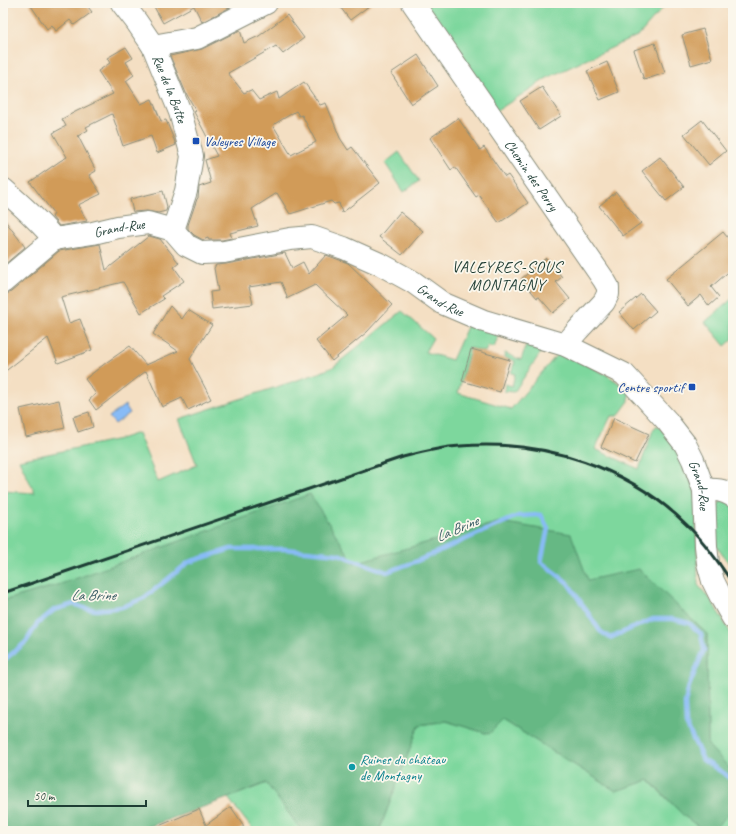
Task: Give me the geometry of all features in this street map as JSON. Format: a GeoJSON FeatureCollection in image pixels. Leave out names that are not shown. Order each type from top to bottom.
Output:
{"type":"FeatureCollection","features":[{"type":"Feature","properties":{"kind":"street","name":"Rue de la Butte"},"geometry":{"type":"LineString","coordinates":[[122,3],[153,46],[180,112],[192,156],[186,191],[173,230]]}},
{"type":"Feature","properties":{"kind":"street"},"geometry":{"type":"LineString","coordinates":[[153,46],[197,38],[266,3]]}},
{"type":"Feature","properties":{"kind":"street","name":"Chemin des Perry"},"geometry":{"type":"LineString","coordinates":[[413,3],[608,287],[608,294],[604,302],[566,345]]}},
{"type":"Feature","properties":{"kind":"street"},"geometry":{"type":"LineString","coordinates":[[3,189],[31,213],[54,239],[3,282]]}},
{"type":"Feature","properties":{"kind":"street","name":"Grand-Rue"},"geometry":{"type":"LineString","coordinates":[[54,239],[93,233],[118,227],[148,224],[173,230],[186,245],[202,253],[224,252],[290,239],[312,237],[344,248],[382,265],[413,282],[442,303],[484,322],[566,345],[624,374],[667,421],[685,444],[693,460],[704,490],[708,563],[713,581],[733,618]]}},
{"type":"Feature","properties":{"kind":"street"},"geometry":{"type":"LineString","coordinates":[[704,490],[714,489],[733,496]]}},
{"type":"Feature","properties":{"kind":"green space"},"geometry":{"type":"Polygon","coordinates":[[[414,3],[667,3],[639,35],[547,78],[492,114],[414,3]]]}},
{"type":"Feature","properties":{"kind":"green space"},"geometry":{"type":"Polygon","coordinates":[[[399,152],[419,181],[404,192],[385,163],[399,152]]]}},
{"type":"Feature","properties":{"kind":"green space"},"geometry":{"type":"Polygon","coordinates":[[[733,298],[733,339],[725,346],[705,322],[733,298]]]}},
{"type":"Feature","properties":{"kind":"green space"},"geometry":{"type":"Polygon","coordinates":[[[402,311],[433,338],[425,352],[452,360],[471,318],[501,328],[494,348],[488,346],[485,352],[470,348],[458,393],[511,409],[560,351],[607,375],[629,390],[629,401],[618,416],[611,416],[595,449],[639,469],[653,430],[657,425],[672,440],[695,487],[698,585],[711,600],[733,637],[733,772],[708,746],[707,634],[587,580],[500,522],[354,564],[58,585],[3,601],[3,491],[35,493],[19,460],[120,439],[138,433],[158,482],[197,465],[179,419],[319,373],[333,367],[402,311]]]}},
{"type":"Feature","properties":{"kind":"green space"},"geometry":{"type":"Polygon","coordinates":[[[529,337],[548,342],[514,392],[504,391],[505,384],[512,386],[515,374],[511,373],[515,361],[504,357],[505,353],[521,360],[529,337]]]}},
{"type":"Feature","properties":{"kind":"green space"},"geometry":{"type":"Polygon","coordinates":[[[310,494],[354,563],[500,522],[571,534],[588,580],[639,569],[707,634],[708,745],[733,772],[733,810],[712,831],[705,831],[684,816],[649,780],[616,791],[503,720],[489,734],[446,721],[419,725],[379,831],[302,831],[266,783],[137,831],[3,831],[3,601],[58,585],[310,494]]]}},
{"type":"Feature","properties":{"kind":"green space"},"geometry":{"type":"Polygon","coordinates":[[[721,501],[733,503],[733,569],[716,546],[713,512],[721,501]]]}},
{"type":"Feature","properties":{"kind":"green space"},"geometry":{"type":"Polygon","coordinates":[[[503,720],[616,791],[648,780],[684,816],[705,831],[379,831],[419,725],[446,721],[489,734],[503,720]]]}},
{"type":"Feature","properties":{"kind":"green space"},"geometry":{"type":"Polygon","coordinates":[[[267,783],[302,831],[254,831],[228,798],[267,783]]]}},
{"type":"Feature","properties":{"kind":"green space"},"geometry":{"type":"Polygon","coordinates":[[[733,810],[733,831],[712,831],[733,810]]]}},
{"type":"Feature","properties":{"kind":"water"},"geometry":{"type":"Polygon","coordinates":[[[125,405],[130,413],[115,424],[109,417],[125,405]]]}},
{"type":"Feature","properties":{"kind":"building"},"geometry":{"type":"Polygon","coordinates":[[[29,3],[85,3],[92,12],[74,25],[70,20],[56,31],[52,25],[47,29],[29,3]]]}},
{"type":"Feature","properties":{"kind":"building"},"geometry":{"type":"Polygon","coordinates":[[[152,3],[227,3],[229,8],[202,22],[194,6],[163,23],[152,3]]]}},
{"type":"Feature","properties":{"kind":"building"},"geometry":{"type":"Polygon","coordinates":[[[337,3],[373,3],[350,20],[337,3]]]}},
{"type":"Feature","properties":{"kind":"building"},"geometry":{"type":"Polygon","coordinates":[[[287,15],[304,38],[283,54],[276,46],[228,73],[244,93],[251,90],[259,100],[277,92],[279,99],[304,82],[320,105],[326,103],[340,138],[348,150],[352,147],[380,183],[342,213],[339,203],[334,204],[331,201],[290,214],[277,193],[252,209],[258,226],[230,233],[232,238],[209,240],[208,238],[203,240],[194,235],[188,229],[188,225],[198,198],[199,187],[211,183],[205,160],[217,156],[194,112],[196,111],[186,93],[170,56],[202,49],[240,30],[244,43],[259,36],[287,15]],[[296,111],[273,125],[291,155],[316,142],[302,115],[299,116],[296,111]]]}},
{"type":"Feature","properties":{"kind":"building"},"geometry":{"type":"Polygon","coordinates":[[[703,29],[712,59],[691,65],[682,35],[703,29]]]}},
{"type":"Feature","properties":{"kind":"building"},"geometry":{"type":"Polygon","coordinates":[[[655,43],[665,73],[644,80],[634,50],[655,43]]]}},
{"type":"Feature","properties":{"kind":"building"},"geometry":{"type":"Polygon","coordinates":[[[126,47],[133,58],[126,62],[134,75],[126,81],[141,104],[152,99],[161,121],[166,120],[176,145],[157,153],[151,136],[123,146],[112,114],[86,127],[88,130],[78,136],[96,171],[89,175],[101,194],[78,205],[87,221],[59,226],[52,217],[54,214],[30,182],[67,157],[53,133],[66,126],[62,119],[113,94],[98,71],[110,63],[107,58],[126,47]]]}},
{"type":"Feature","properties":{"kind":"building"},"geometry":{"type":"Polygon","coordinates":[[[418,55],[438,86],[411,104],[391,73],[418,55]]]}},
{"type":"Feature","properties":{"kind":"building"},"geometry":{"type":"Polygon","coordinates":[[[607,62],[619,92],[600,100],[587,71],[607,62]]]}},
{"type":"Feature","properties":{"kind":"building"},"geometry":{"type":"Polygon","coordinates":[[[542,87],[561,116],[539,130],[520,101],[542,87]]]}},
{"type":"Feature","properties":{"kind":"building"},"geometry":{"type":"Polygon","coordinates":[[[458,118],[480,150],[484,147],[505,177],[508,175],[528,203],[499,223],[479,195],[476,197],[455,167],[451,170],[430,138],[458,118]]]}},
{"type":"Feature","properties":{"kind":"building"},"geometry":{"type":"Polygon","coordinates":[[[702,120],[726,151],[709,165],[684,134],[702,120]]]}},
{"type":"Feature","properties":{"kind":"building"},"geometry":{"type":"Polygon","coordinates":[[[660,157],[684,187],[666,201],[642,171],[660,157]]]}},
{"type":"Feature","properties":{"kind":"building"},"geometry":{"type":"Polygon","coordinates":[[[163,191],[167,207],[166,211],[158,213],[147,211],[133,212],[130,199],[163,191]]]}},
{"type":"Feature","properties":{"kind":"building"},"geometry":{"type":"Polygon","coordinates":[[[616,192],[641,223],[623,236],[599,206],[616,192]]]}},
{"type":"Feature","properties":{"kind":"building"},"geometry":{"type":"Polygon","coordinates":[[[400,212],[423,231],[402,255],[379,237],[400,212]]]}},
{"type":"Feature","properties":{"kind":"building"},"geometry":{"type":"Polygon","coordinates":[[[3,218],[25,247],[3,266],[3,218]]]}},
{"type":"Feature","properties":{"kind":"building"},"geometry":{"type":"Polygon","coordinates":[[[723,232],[733,244],[733,268],[711,287],[719,297],[709,306],[701,295],[688,306],[666,279],[723,232]]]}},
{"type":"Feature","properties":{"kind":"building"},"geometry":{"type":"Polygon","coordinates":[[[149,236],[160,239],[179,263],[174,267],[184,281],[161,296],[164,299],[141,313],[123,282],[61,297],[69,323],[80,319],[92,350],[58,363],[48,338],[3,373],[3,294],[11,292],[59,251],[100,244],[106,270],[149,236]]]}},
{"type":"Feature","properties":{"kind":"building"},"geometry":{"type":"Polygon","coordinates":[[[285,253],[292,268],[303,262],[309,274],[326,255],[348,263],[392,305],[367,332],[332,361],[316,341],[347,315],[315,285],[286,299],[287,296],[281,282],[249,287],[253,304],[212,309],[210,292],[218,291],[214,268],[216,265],[285,253]]]}},
{"type":"Feature","properties":{"kind":"building"},"geometry":{"type":"Polygon","coordinates":[[[546,258],[562,277],[556,282],[570,299],[553,313],[539,297],[537,298],[521,279],[546,258]]]}},
{"type":"Feature","properties":{"kind":"building"},"geometry":{"type":"Polygon","coordinates":[[[641,294],[656,311],[634,330],[619,312],[641,294]]]}},
{"type":"Feature","properties":{"kind":"building"},"geometry":{"type":"Polygon","coordinates":[[[170,306],[182,319],[188,310],[212,325],[190,359],[211,399],[188,410],[182,398],[162,407],[146,371],[96,410],[89,400],[96,394],[85,379],[107,362],[130,346],[146,365],[178,351],[153,334],[170,306]]]}},
{"type":"Feature","properties":{"kind":"building"},"geometry":{"type":"Polygon","coordinates":[[[471,349],[510,360],[500,392],[462,381],[471,349]]]}},
{"type":"Feature","properties":{"kind":"building"},"geometry":{"type":"Polygon","coordinates":[[[59,400],[65,428],[26,437],[20,409],[59,400]]]}},
{"type":"Feature","properties":{"kind":"building"},"geometry":{"type":"Polygon","coordinates":[[[89,412],[93,427],[78,432],[73,417],[89,412]]]}},
{"type":"Feature","properties":{"kind":"building"},"geometry":{"type":"Polygon","coordinates":[[[614,418],[649,434],[635,463],[601,447],[614,418]]]}},
{"type":"Feature","properties":{"kind":"building"},"geometry":{"type":"Polygon","coordinates":[[[231,807],[244,826],[237,831],[147,831],[199,809],[206,825],[231,807]]]}},
{"type":"Feature","properties":{"kind":"waterway","name":"La Brine"},"geometry":{"type":"LineString","coordinates":[[3,661],[26,642],[37,624],[54,610],[74,604],[84,608],[96,610],[122,607],[144,598],[189,562],[231,549],[285,549],[338,554],[387,572],[417,561],[518,516],[541,515],[548,528],[541,562],[568,583],[600,631],[610,638],[653,619],[673,619],[689,623],[701,634],[704,650],[689,686],[685,703],[686,724],[703,760],[733,781]]}},
{"type":"Feature","properties":{"kind":"railway"},"geometry":{"type":"LineString","coordinates":[[3,593],[403,457],[446,447],[492,445],[523,447],[554,453],[613,473],[641,488],[690,528],[713,555],[733,584]]}},
{"type":"Feature","properties":{"kind":"place","name":"Valeyres Village"},"geometry":{"type":"Point","coordinates":[196,141]}},
{"type":"Feature","properties":{"kind":"place","name":"Centre sportif"},"geometry":{"type":"Point","coordinates":[692,387]}},
{"type":"Feature","properties":{"kind":"place","name":"Ruines du château de Montagny"},"geometry":{"type":"Point","coordinates":[352,767]}},
{"type":"Feature","properties":{"kind":"district","name":"VALEYRES-SOUS MONTAGNY"},"geometry":{"type":"Point","coordinates":[507,276]}}]}
